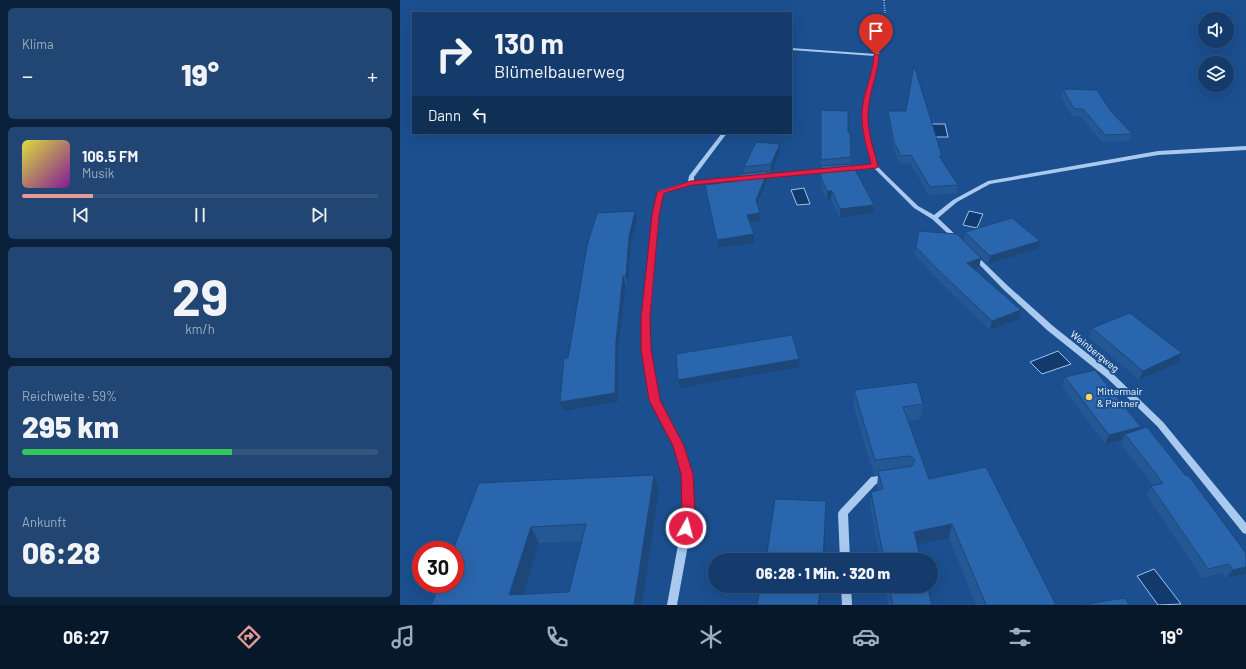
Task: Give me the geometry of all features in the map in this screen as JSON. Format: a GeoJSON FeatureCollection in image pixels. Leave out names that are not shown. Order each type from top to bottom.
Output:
{"type":"FeatureCollection","features":[{"type":"Feature","properties":{"kind":"street"},"geometry":{"type":"LineString","coordinates":[[883,26],[876,55],[876,68],[866,104],[865,114],[865,127],[875,166],[916,207],[934,218],[961,243]]}},
{"type":"Feature","properties":{"kind":"street"},"geometry":{"type":"LineString","coordinates":[[792,49],[876,55]]}},
{"type":"Feature","properties":{"kind":"street"},"geometry":{"type":"LineString","coordinates":[[691,183],[691,178],[724,134]]}},
{"type":"Feature","properties":{"kind":"street"},"geometry":{"type":"LineString","coordinates":[[934,218],[955,201],[988,183],[1158,153],[1246,148]]}},
{"type":"Feature","properties":{"kind":"street"},"geometry":{"type":"LineString","coordinates":[[672,605],[689,512],[687,474],[678,446],[655,400],[646,349],[646,318],[656,215],[660,192],[691,183],[875,166]]}},
{"type":"Feature","properties":{"kind":"street","name":"Weinbergweg"},"geometry":{"type":"LineString","coordinates":[[967,249],[1006,288],[1050,328],[1110,376],[1160,424],[1246,530]]}},
{"type":"Feature","properties":{"kind":"street"},"geometry":{"type":"LineString","coordinates":[[845,553],[843,513],[874,480],[894,478]]}},
{"type":"Feature","properties":{"kind":"street"},"geometry":{"type":"LineString","coordinates":[[846,593],[847,605]]}},
{"type":"Feature","properties":{"kind":"water"},"geometry":{"type":"Polygon","coordinates":[[[931,124],[945,124],[948,137],[934,137],[931,124]]]}},
{"type":"Feature","properties":{"kind":"water"},"geometry":{"type":"Polygon","coordinates":[[[804,188],[810,204],[797,205],[791,190],[804,188]]]}},
{"type":"Feature","properties":{"kind":"water"},"geometry":{"type":"Polygon","coordinates":[[[969,211],[983,214],[977,228],[963,225],[969,211]]]}},
{"type":"Feature","properties":{"kind":"water"},"geometry":{"type":"Polygon","coordinates":[[[1058,351],[1071,364],[1042,374],[1030,362],[1058,351]]]}},
{"type":"Feature","properties":{"kind":"water"},"geometry":{"type":"Polygon","coordinates":[[[1154,569],[1181,604],[1158,605],[1137,576],[1154,569]]]}},
{"type":"Feature","properties":{"kind":"building"},"geometry":{"type":"Polygon","coordinates":[[[914,65],[942,156],[939,156],[958,185],[930,187],[911,155],[901,156],[894,142],[888,111],[906,111],[914,65]]]}},
{"type":"Feature","properties":{"kind":"building"},"geometry":{"type":"Polygon","coordinates":[[[1063,89],[1097,90],[1110,110],[1132,134],[1105,135],[1083,109],[1074,109],[1063,89]]]}},
{"type":"Feature","properties":{"kind":"building"},"geometry":{"type":"Polygon","coordinates":[[[821,110],[848,111],[848,132],[850,132],[851,157],[821,160],[821,110]]]}},
{"type":"Feature","properties":{"kind":"building"},"geometry":{"type":"Polygon","coordinates":[[[756,142],[780,144],[771,164],[744,167],[756,142]]]}},
{"type":"Feature","properties":{"kind":"building"},"geometry":{"type":"Polygon","coordinates":[[[852,164],[874,205],[840,209],[832,191],[827,191],[821,178],[821,166],[852,164]]]}},
{"type":"Feature","properties":{"kind":"building"},"geometry":{"type":"Polygon","coordinates":[[[768,171],[756,200],[760,213],[747,215],[754,234],[717,240],[705,185],[737,181],[740,174],[768,171]]]}},
{"type":"Feature","properties":{"kind":"building"},"geometry":{"type":"Polygon","coordinates":[[[635,211],[629,237],[626,276],[623,276],[616,341],[615,393],[560,402],[564,358],[568,358],[587,246],[597,213],[635,211]]]}},
{"type":"Feature","properties":{"kind":"building"},"geometry":{"type":"Polygon","coordinates":[[[1012,218],[1040,241],[990,256],[965,232],[1012,218]]]}},
{"type":"Feature","properties":{"kind":"building"},"geometry":{"type":"Polygon","coordinates":[[[919,231],[957,234],[981,258],[967,263],[1021,310],[992,321],[916,247],[919,231]]]}},
{"type":"Feature","properties":{"kind":"building"},"geometry":{"type":"Polygon","coordinates":[[[1130,313],[1182,353],[1143,371],[1092,328],[1130,313]]]}},
{"type":"Feature","properties":{"kind":"building"},"geometry":{"type":"Polygon","coordinates":[[[792,335],[799,359],[678,380],[676,354],[792,335]]]}},
{"type":"Feature","properties":{"kind":"building"},"geometry":{"type":"Polygon","coordinates":[[[1095,370],[1141,427],[1109,435],[1065,377],[1095,370]]]}},
{"type":"Feature","properties":{"kind":"building"},"geometry":{"type":"Polygon","coordinates":[[[917,382],[923,404],[903,407],[929,479],[986,467],[1056,605],[986,605],[952,524],[914,532],[919,553],[883,553],[871,492],[883,489],[878,471],[912,466],[915,460],[909,456],[875,460],[854,390],[917,382]]]}},
{"type":"Feature","properties":{"kind":"building"},"geometry":{"type":"Polygon","coordinates":[[[1147,427],[1186,476],[1188,475],[1246,553],[1246,567],[1233,570],[1229,564],[1208,569],[1151,486],[1163,483],[1125,434],[1147,427]]]}},
{"type":"Feature","properties":{"kind":"building"},"geometry":{"type":"Polygon","coordinates":[[[654,475],[634,605],[431,605],[436,593],[464,593],[464,541],[456,541],[479,483],[654,475]],[[586,524],[531,527],[509,595],[569,592],[586,524]]]}},
{"type":"Feature","properties":{"kind":"building"},"geometry":{"type":"Polygon","coordinates":[[[775,499],[826,501],[823,553],[767,553],[775,499]]]}},
{"type":"Feature","properties":{"kind":"building"},"geometry":{"type":"Polygon","coordinates":[[[760,593],[820,593],[818,605],[757,605],[760,593]]]}},
{"type":"Feature","properties":{"kind":"building"},"geometry":{"type":"Polygon","coordinates":[[[890,593],[929,593],[932,605],[893,605],[890,593]]]}},
{"type":"Feature","properties":{"kind":"building"},"geometry":{"type":"Polygon","coordinates":[[[1125,598],[1129,605],[1080,605],[1125,598]]]}},
{"type":"Feature","properties":{"kind":"place","name":"Mittermair & Partner"},"geometry":{"type":"Point","coordinates":[1089,397]}},
{"type":"Feature","properties":{"kind":"route"},"geometry":{"type":"LineString","coordinates":[[686,528],[689,512],[687,474],[678,446],[655,400],[646,349],[646,318],[656,215],[660,192],[691,183],[875,166],[871,156],[865,127],[865,114],[866,104],[876,68],[876,55]]}}]}
